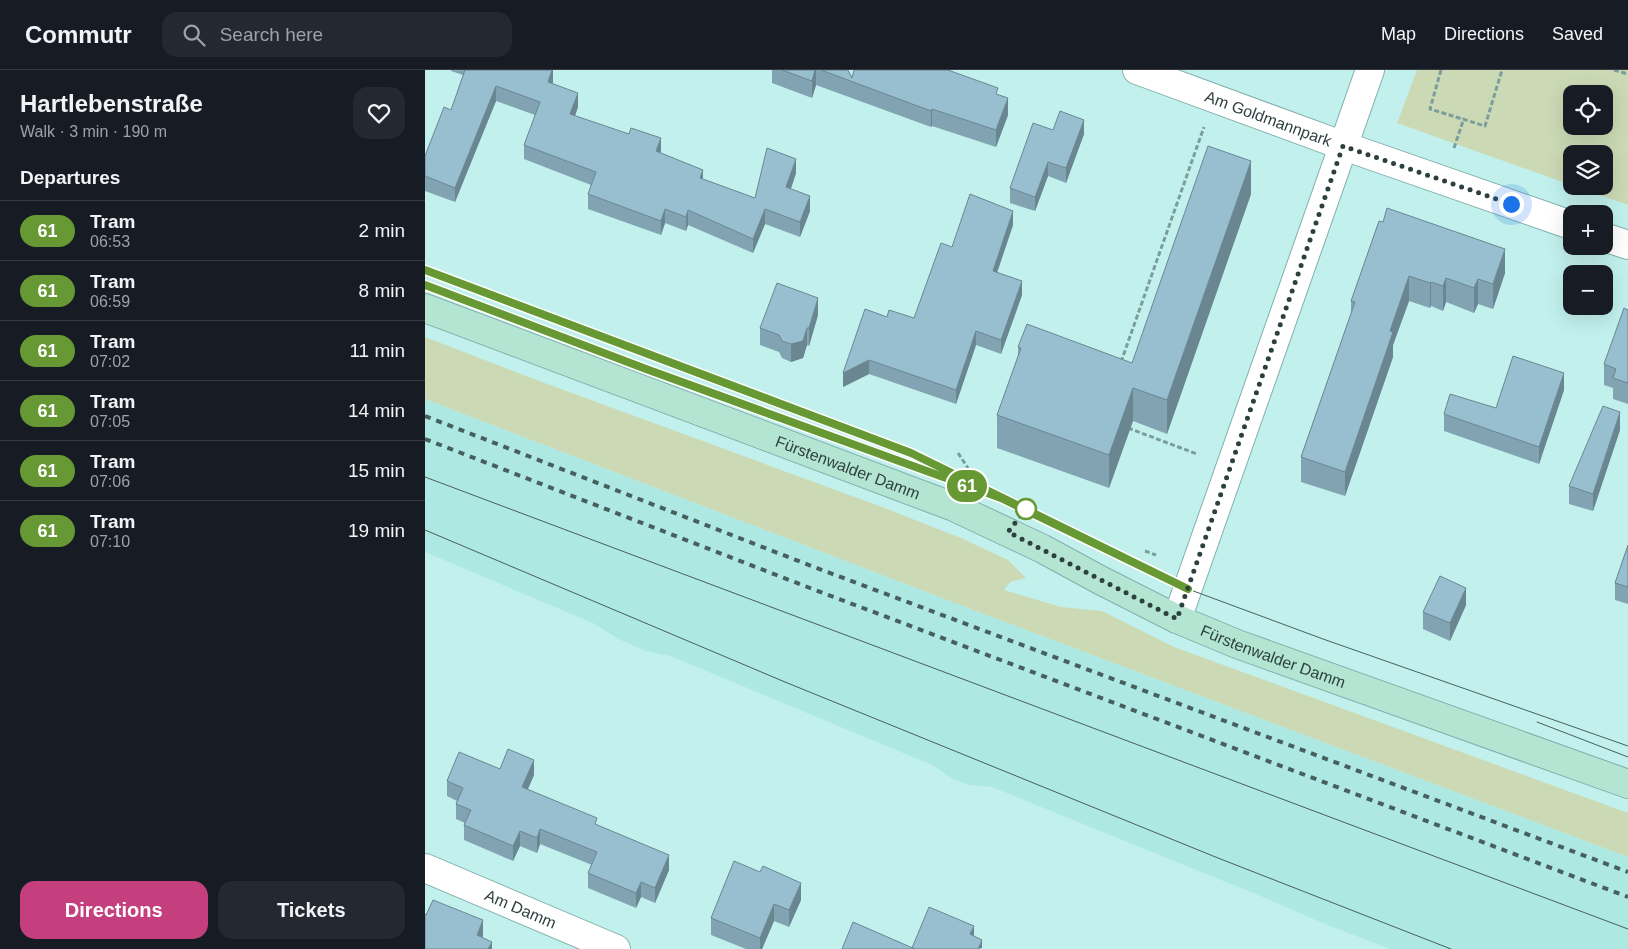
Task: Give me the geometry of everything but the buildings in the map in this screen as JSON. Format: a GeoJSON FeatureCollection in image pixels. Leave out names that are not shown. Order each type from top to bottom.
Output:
{"type":"FeatureCollection","features":[{"type":"Feature","properties":{"kind":"main road","name":"Fürstenwalder Damm"},"geometry":{"type":"LineString","coordinates":[[425,308],[954,507],[1043,549],[1177,619],[1237,644],[1628,784]]}},
{"type":"Feature","properties":{"kind":"street","name":"Am Goldmannpark"},"geometry":{"type":"LineString","coordinates":[[1137,70],[1343,146],[1563,222]]}},
{"type":"Feature","properties":{"kind":"street"},"geometry":{"type":"LineString","coordinates":[[1177,619],[1370,70]]}},
{"type":"Feature","properties":{"kind":"street"},"geometry":{"type":"LineString","coordinates":[[1613,239],[1628,245]]}},
{"type":"Feature","properties":{"kind":"street","name":"Am Damm"},"geometry":{"type":"LineString","coordinates":[[425,868],[589,944],[616,949]]}},
{"type":"Feature","properties":{"kind":"path"},"geometry":{"type":"LineString","coordinates":[[1441,70],[1430,109],[1485,126],[1502,70]]}},
{"type":"Feature","properties":{"kind":"path"},"geometry":{"type":"LineString","coordinates":[[1614,70],[1628,74]]}},
{"type":"Feature","properties":{"kind":"path"},"geometry":{"type":"LineString","coordinates":[[1118,371],[1214,98]]}},
{"type":"Feature","properties":{"kind":"path"},"geometry":{"type":"LineString","coordinates":[[1454,148],[1463,118]]}},
{"type":"Feature","properties":{"kind":"path"},"geometry":{"type":"LineString","coordinates":[[1127,428],[1197,454]]}},
{"type":"Feature","properties":{"kind":"path"},"geometry":{"type":"LineString","coordinates":[[958,453],[968,468]]}},
{"type":"Feature","properties":{"kind":"path"},"geometry":{"type":"LineString","coordinates":[[1145,551],[1156,555]]}},
{"type":"Feature","properties":{"kind":"shaded area"},"geometry":{"type":"Polygon","coordinates":[[[425,399],[968,608],[1628,857],[1628,949],[1390,949],[992,787],[969,785],[953,779],[932,765],[670,656],[646,651],[618,639],[595,624],[425,552],[425,399]]]}},
{"type":"Feature","properties":{"kind":"green space"},"geometry":{"type":"Polygon","coordinates":[[[1417,70],[1628,70],[1628,205],[1600,195],[1613,195],[1613,145],[1563,145],[1563,182],[1397,123],[1417,70]]]}},
{"type":"Feature","properties":{"kind":"green space"},"geometry":{"type":"Polygon","coordinates":[[[425,337],[961,538],[1008,560],[1026,578],[1010,582],[1004,590],[1061,607],[1102,611],[1174,647],[1628,813],[1628,857],[968,608],[425,399],[425,337]]]}},
{"type":"Feature","properties":{"kind":"tram line"},"geometry":{"type":"LineString","coordinates":[[425,270],[911,453],[1188,589],[1323,639],[1628,746]]}},
{"type":"Feature","properties":{"kind":"tram line","name":"61"},"geometry":{"type":"LineString","coordinates":[[425,270],[911,453],[1188,589],[1001,498],[646,369],[425,285]]}},
{"type":"Feature","properties":{"kind":"tram line"},"geometry":{"type":"LineString","coordinates":[[425,285],[646,369],[957,482]]}},
{"type":"Feature","properties":{"kind":"tram line"},"geometry":{"type":"LineString","coordinates":[[425,477],[1628,929]]}},
{"type":"Feature","properties":{"kind":"tram line"},"geometry":{"type":"LineString","coordinates":[[425,530],[785,682],[1218,858],[1451,949]]}},
{"type":"Feature","properties":{"kind":"tram line"},"geometry":{"type":"LineString","coordinates":[[1537,722],[1628,757]]}},
{"type":"Feature","properties":{"kind":"railway"},"geometry":{"type":"LineString","coordinates":[[425,416],[814,567],[1628,872]]}},
{"type":"Feature","properties":{"kind":"railway"},"geometry":{"type":"LineString","coordinates":[[425,439],[810,588],[1628,897]]}},
{"type":"Feature","properties":{"kind":"route"},"geometry":{"type":"LineString","coordinates":[[1026,509],[1008,532],[1177,619],[1343,146],[1511,204]]}}]}
